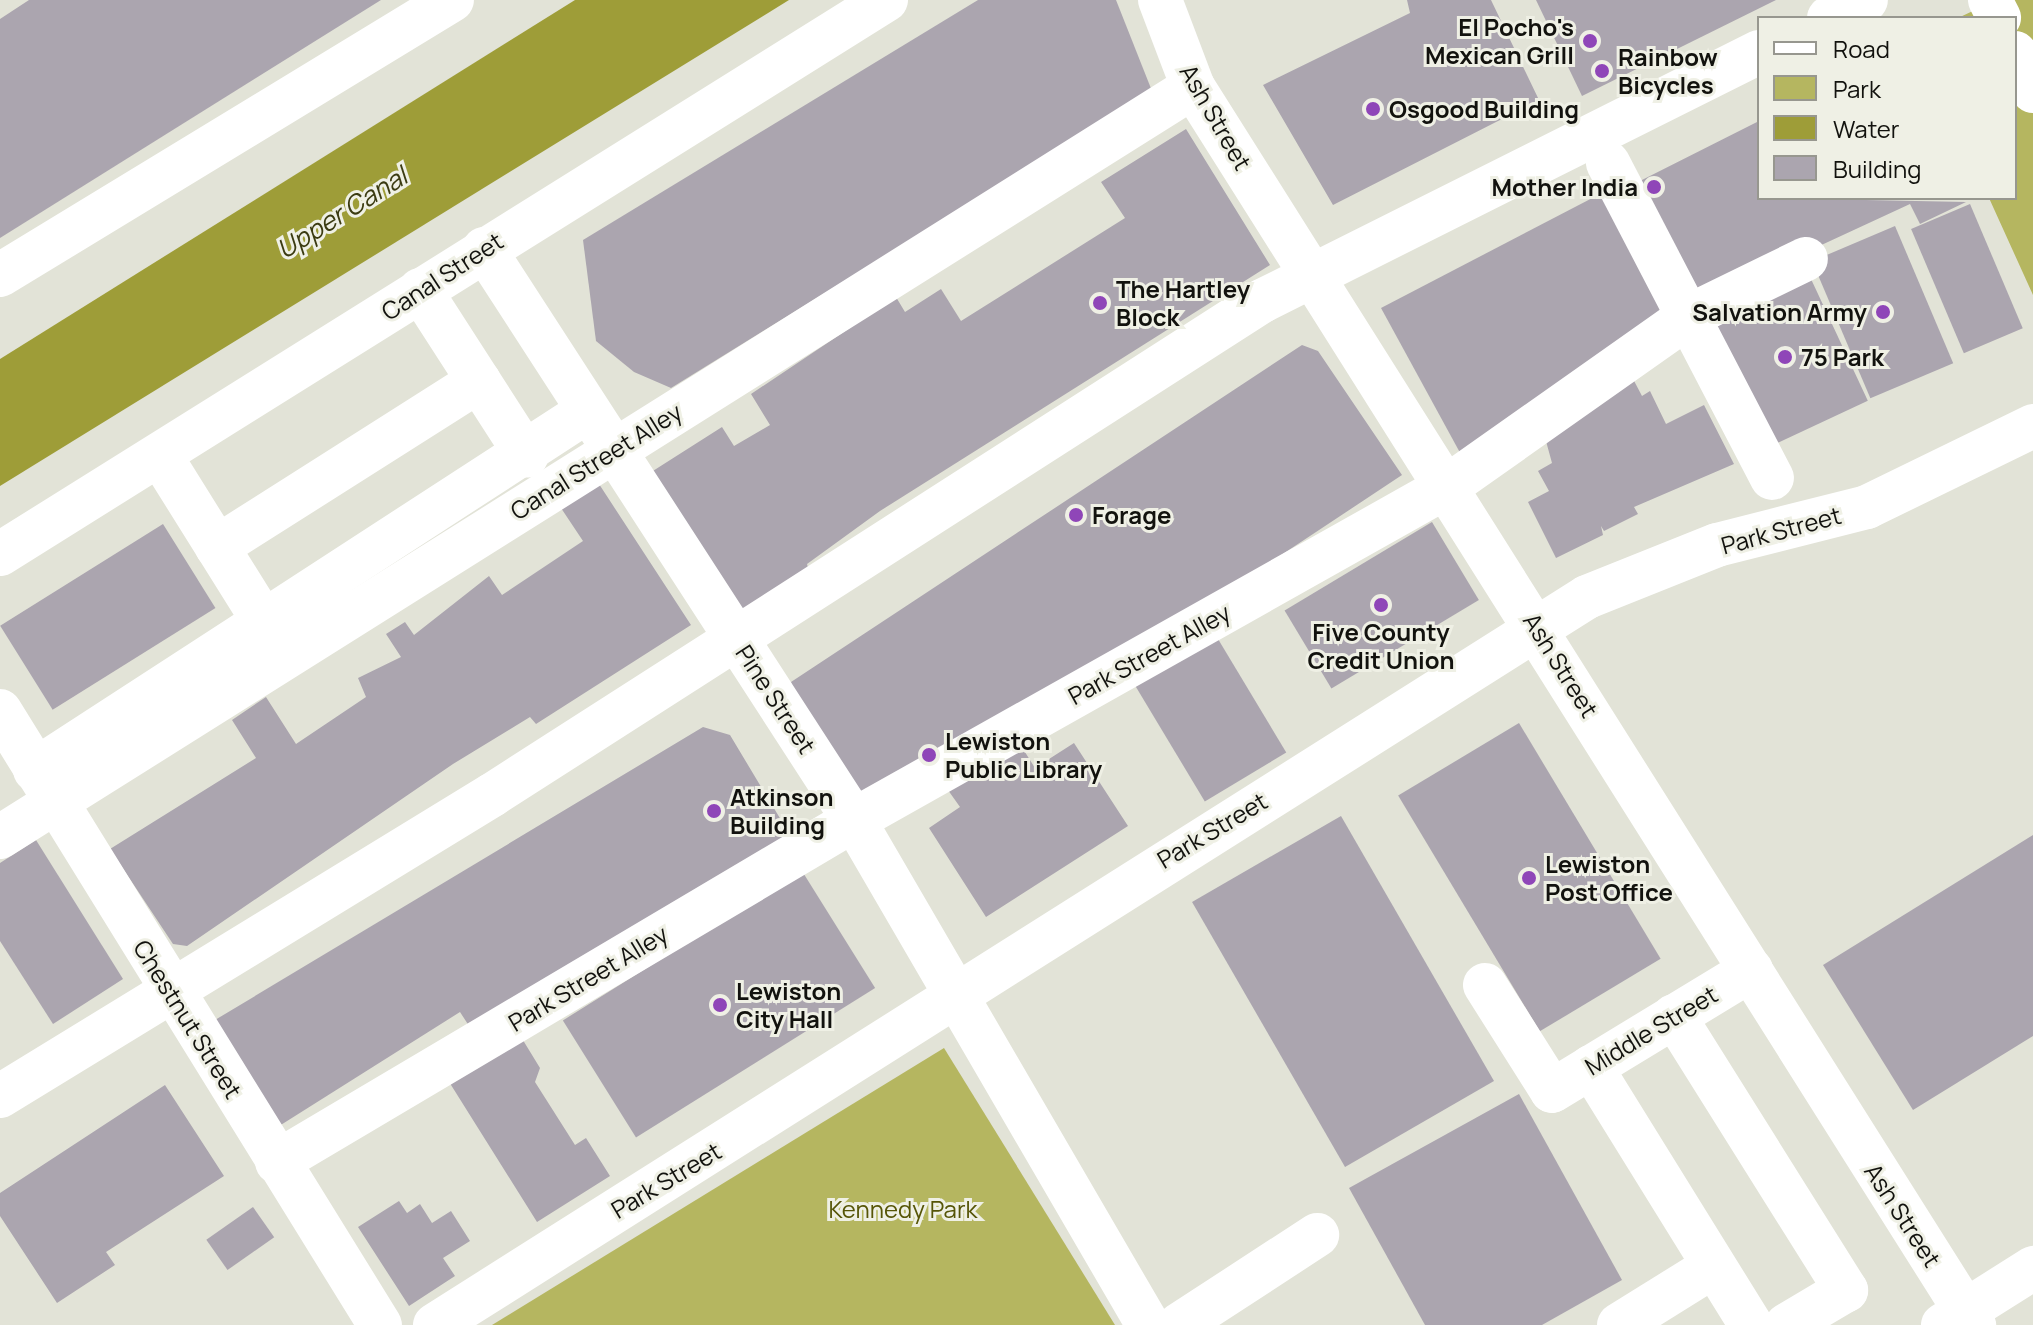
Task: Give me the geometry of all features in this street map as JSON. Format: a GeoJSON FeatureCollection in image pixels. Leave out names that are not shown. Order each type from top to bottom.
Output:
{"type":"FeatureCollection","features":[{"type":"Feature","properties":{"kind":"main road"},"geometry":{"type":"LineString","coordinates":[[0,275],[452,0]]}},
{"type":"Feature","properties":{"kind":"main road","name":"Canal Street"},"geometry":{"type":"LineString","coordinates":[[0,554],[161,457],[484,249],[886,0]]}},
{"type":"Feature","properties":{"kind":"main road","name":"Ash Street"},"geometry":{"type":"LineString","coordinates":[[1160,0],[1193,87],[1537,626],[1751,970],[1961,1320]]}},
{"type":"Feature","properties":{"kind":"main road"},"geometry":{"type":"LineString","coordinates":[[1833,16],[1866,0]]}},
{"type":"Feature","properties":{"kind":"main road"},"geometry":{"type":"LineString","coordinates":[[0,1096],[738,639],[797,594],[1312,273],[1757,53]]}},
{"type":"Feature","properties":{"kind":"main road"},"geometry":{"type":"LineString","coordinates":[[2017,57],[2033,91]]}},
{"type":"Feature","properties":{"kind":"main road","name":"Canal Street Alley"},"geometry":{"type":"LineString","coordinates":[[0,837],[45,786],[613,451],[1193,87]]}},
{"type":"Feature","properties":{"kind":"main road"},"geometry":{"type":"LineString","coordinates":[[1608,163],[1772,478]]}},
{"type":"Feature","properties":{"kind":"main road","name":"Pine Street"},"geometry":{"type":"LineString","coordinates":[[484,249],[586,412],[738,639],[854,820],[949,994],[1148,1325]]}},
{"type":"Feature","properties":{"kind":"main road","name":"Park Street Alley"},"geometry":{"type":"LineString","coordinates":[[277,1162],[854,820],[1448,486],[1689,316],[1806,259]]}},
{"type":"Feature","properties":{"kind":"main road"},"geometry":{"type":"LineString","coordinates":[[420,290],[527,456]]}},
{"type":"Feature","properties":{"kind":"main road"},"geometry":{"type":"LineString","coordinates":[[217,547],[479,381]]}},
{"type":"Feature","properties":{"kind":"main road"},"geometry":{"type":"LineString","coordinates":[[45,786],[264,622],[527,456],[586,412]]}},
{"type":"Feature","properties":{"kind":"main road","name":"Park Street"},"geometry":{"type":"LineString","coordinates":[[435,1325],[753,1127],[949,994],[1587,597],[1717,545],[1867,507],[2033,426]]}},
{"type":"Feature","properties":{"kind":"main road"},"geometry":{"type":"LineString","coordinates":[[161,457],[264,622]]}},
{"type":"Feature","properties":{"kind":"main road","name":"Chestnut Street"},"geometry":{"type":"LineString","coordinates":[[0,711],[169,991],[380,1325]]}},
{"type":"Feature","properties":{"kind":"main road","name":"Middle Street"},"geometry":{"type":"LineString","coordinates":[[1485,985],[1552,1091],[1751,970]]}},
{"type":"Feature","properties":{"kind":"main road"},"geometry":{"type":"LineString","coordinates":[[1674,1016],[1846,1290],[1787,1325]]}},
{"type":"Feature","properties":{"kind":"main road"},"geometry":{"type":"LineString","coordinates":[[1591,1067],[1712,1267],[1751,1325]]}},
{"type":"Feature","properties":{"kind":"main road"},"geometry":{"type":"LineString","coordinates":[[1179,1325],[1317,1235]]}},
{"type":"Feature","properties":{"kind":"main road"},"geometry":{"type":"LineString","coordinates":[[1619,1325],[1712,1267]]}},
{"type":"Feature","properties":{"kind":"main road"},"geometry":{"type":"LineString","coordinates":[[1961,1320],[2033,1268]]}},
{"type":"Feature","properties":{"kind":"green space"},"geometry":{"type":"Polygon","coordinates":[[[1996,0],[2033,0],[2033,295],[1990,200],[2017,200],[2017,16],[1962,16],[1996,0]]]}},
{"type":"Feature","properties":{"kind":"green space","name":"Kennedy Park"},"geometry":{"type":"Polygon","coordinates":[[[944,1048],[1115,1325],[492,1325],[944,1048]]]}},
{"type":"Feature","properties":{"kind":"water","name":"Upper Canal"},"geometry":{"type":"Polygon","coordinates":[[[575,0],[789,0],[0,486],[0,359],[575,0]]]}},
{"type":"Feature","properties":{"kind":"building"},"geometry":{"type":"Polygon","coordinates":[[[29,0],[381,0],[0,238],[0,19],[29,0]]]}},
{"type":"Feature","properties":{"kind":"building"},"geometry":{"type":"Polygon","coordinates":[[[978,0],[1116,0],[1152,91],[671,388],[634,372],[596,341],[583,240],[978,0]]]}},
{"type":"Feature","properties":{"kind":"building"},"geometry":{"type":"Polygon","coordinates":[[[1407,0],[1491,0],[1539,100],[1333,205],[1263,85],[1410,13],[1407,0]]]}},
{"type":"Feature","properties":{"kind":"building","name":"Rainbow Bicycles"},"geometry":{"type":"Polygon","coordinates":[[[1536,0],[1776,0],[1582,96],[1536,0]]]}},
{"type":"Feature","properties":{"kind":"building"},"geometry":{"type":"Polygon","coordinates":[[[1757,122],[1757,200],[1966,202],[1920,224],[1910,204],[1694,304],[1636,183],[1757,122]]]}},
{"type":"Feature","properties":{"kind":"building"},"geometry":{"type":"Polygon","coordinates":[[[1186,129],[1270,265],[880,511],[807,564],[810,575],[737,622],[645,476],[722,427],[734,446],[770,425],[751,394],[896,297],[905,312],[941,289],[961,321],[1125,218],[1101,182],[1186,129]]]}},
{"type":"Feature","properties":{"kind":"building"},"geometry":{"type":"Polygon","coordinates":[[[1600,194],[1669,321],[1464,460],[1381,308],[1600,194]]]}},
{"type":"Feature","properties":{"kind":"building"},"geometry":{"type":"Polygon","coordinates":[[[1970,204],[2023,328],[1964,353],[1911,229],[1970,204]]]}},
{"type":"Feature","properties":{"kind":"building","name":"Salvation Army"},"geometry":{"type":"Polygon","coordinates":[[[1895,226],[1953,363],[1870,398],[1812,261],[1895,226]]]}},
{"type":"Feature","properties":{"kind":"building","name":"75 Park"},"geometry":{"type":"Polygon","coordinates":[[[1804,264],[1868,401],[1765,449],[1702,312],[1804,264]]]}},
{"type":"Feature","properties":{"kind":"building"},"geometry":{"type":"Polygon","coordinates":[[[1302,345],[1318,351],[1402,475],[1013,733],[1035,768],[1074,743],[1128,826],[986,917],[929,828],[960,807],[938,776],[873,820],[796,702],[791,682],[1302,345]]]}},
{"type":"Feature","properties":{"kind":"building"},"geometry":{"type":"Polygon","coordinates":[[[1632,377],[1642,396],[1650,391],[1666,424],[1704,405],[1734,464],[1634,507],[1638,514],[1604,531],[1601,526],[1603,535],[1556,558],[1528,502],[1549,491],[1538,471],[1552,463],[1541,423],[1632,377]]]}},
{"type":"Feature","properties":{"kind":"building"},"geometry":{"type":"Polygon","coordinates":[[[599,484],[691,625],[536,724],[530,717],[453,764],[187,946],[173,944],[110,849],[256,758],[232,720],[266,697],[296,744],[366,697],[358,678],[401,657],[386,634],[405,622],[414,635],[489,576],[502,595],[583,541],[561,508],[599,484]]]}},
{"type":"Feature","properties":{"kind":"building","name":"Five County Credit Union"},"geometry":{"type":"Polygon","coordinates":[[[1432,522],[1479,600],[1331,689],[1285,611],[1432,522]]]}},
{"type":"Feature","properties":{"kind":"building"},"geometry":{"type":"Polygon","coordinates":[[[163,524],[215,608],[53,710],[0,626],[163,524]]]}},
{"type":"Feature","properties":{"kind":"building"},"geometry":{"type":"Polygon","coordinates":[[[1209,624],[1286,753],[1205,802],[1128,673],[1209,624]]]}},
{"type":"Feature","properties":{"kind":"building","name":"Lewiston Post Office"},"geometry":{"type":"Polygon","coordinates":[[[1519,723],[1661,959],[1540,1031],[1398,796],[1519,723]]]}},
{"type":"Feature","properties":{"kind":"building"},"geometry":{"type":"Polygon","coordinates":[[[703,727],[730,735],[799,850],[473,1032],[460,1012],[276,1128],[210,1023],[703,727]]]}},
{"type":"Feature","properties":{"kind":"building"},"geometry":{"type":"Polygon","coordinates":[[[1341,816],[1494,1081],[1345,1167],[1192,902],[1341,816]]]}},
{"type":"Feature","properties":{"kind":"building"},"geometry":{"type":"Polygon","coordinates":[[[2033,835],[2033,1036],[1913,1110],[1823,965],[2033,835]]]}},
{"type":"Feature","properties":{"kind":"building"},"geometry":{"type":"Polygon","coordinates":[[[36,840],[123,979],[53,1024],[0,941],[0,863],[36,840]]]}},
{"type":"Feature","properties":{"kind":"building","name":"Lewiston City Hall"},"geometry":{"type":"Polygon","coordinates":[[[802,871],[875,988],[636,1137],[563,1020],[802,871]]]}},
{"type":"Feature","properties":{"kind":"building"},"geometry":{"type":"Polygon","coordinates":[[[518,1032],[540,1068],[535,1082],[575,1145],[586,1138],[610,1176],[537,1222],[446,1077],[518,1032]]]}},
{"type":"Feature","properties":{"kind":"building"},"geometry":{"type":"Polygon","coordinates":[[[165,1085],[224,1176],[106,1252],[115,1265],[57,1303],[0,1216],[0,1193],[165,1085]]]}},
{"type":"Feature","properties":{"kind":"building"},"geometry":{"type":"Polygon","coordinates":[[[1519,1094],[1622,1280],[1542,1325],[1425,1325],[1349,1188],[1519,1094]]]}},
{"type":"Feature","properties":{"kind":"building"},"geometry":{"type":"Polygon","coordinates":[[[399,1201],[407,1213],[420,1204],[432,1223],[451,1211],[470,1241],[443,1258],[455,1276],[409,1306],[358,1227],[399,1201]]]}},
{"type":"Feature","properties":{"kind":"building"},"geometry":{"type":"Polygon","coordinates":[[[253,1207],[274,1237],[228,1270],[206,1240],[253,1207]]]}},
{"type":"Feature","properties":{"kind":"place","name":"El Pocho's Mexican Grill"},"geometry":{"type":"Point","coordinates":[1590,41]}},
{"type":"Feature","properties":{"kind":"place","name":"Rainbow Bicycles"},"geometry":{"type":"Point","coordinates":[1602,71]}},
{"type":"Feature","properties":{"kind":"place","name":"Osgood Building"},"geometry":{"type":"Point","coordinates":[1373,109]}},
{"type":"Feature","properties":{"kind":"place","name":"Mother India"},"geometry":{"type":"Point","coordinates":[1654,187]}},
{"type":"Feature","properties":{"kind":"place","name":"The Hartley Block"},"geometry":{"type":"Point","coordinates":[1100,303]}},
{"type":"Feature","properties":{"kind":"place","name":"Salvation Army"},"geometry":{"type":"Point","coordinates":[1883,312]}},
{"type":"Feature","properties":{"kind":"place","name":"75 Park"},"geometry":{"type":"Point","coordinates":[1785,357]}},
{"type":"Feature","properties":{"kind":"place","name":"Forage"},"geometry":{"type":"Point","coordinates":[1076,515]}},
{"type":"Feature","properties":{"kind":"place","name":"Five County Credit Union"},"geometry":{"type":"Point","coordinates":[1381,605]}},
{"type":"Feature","properties":{"kind":"place","name":"Lewiston Public Library"},"geometry":{"type":"Point","coordinates":[929,755]}},
{"type":"Feature","properties":{"kind":"place","name":"Atkinson Building"},"geometry":{"type":"Point","coordinates":[714,811]}},
{"type":"Feature","properties":{"kind":"place","name":"Lewiston Post Office"},"geometry":{"type":"Point","coordinates":[1529,878]}},
{"type":"Feature","properties":{"kind":"place","name":"Lewiston City Hall"},"geometry":{"type":"Point","coordinates":[720,1005]}}]}
